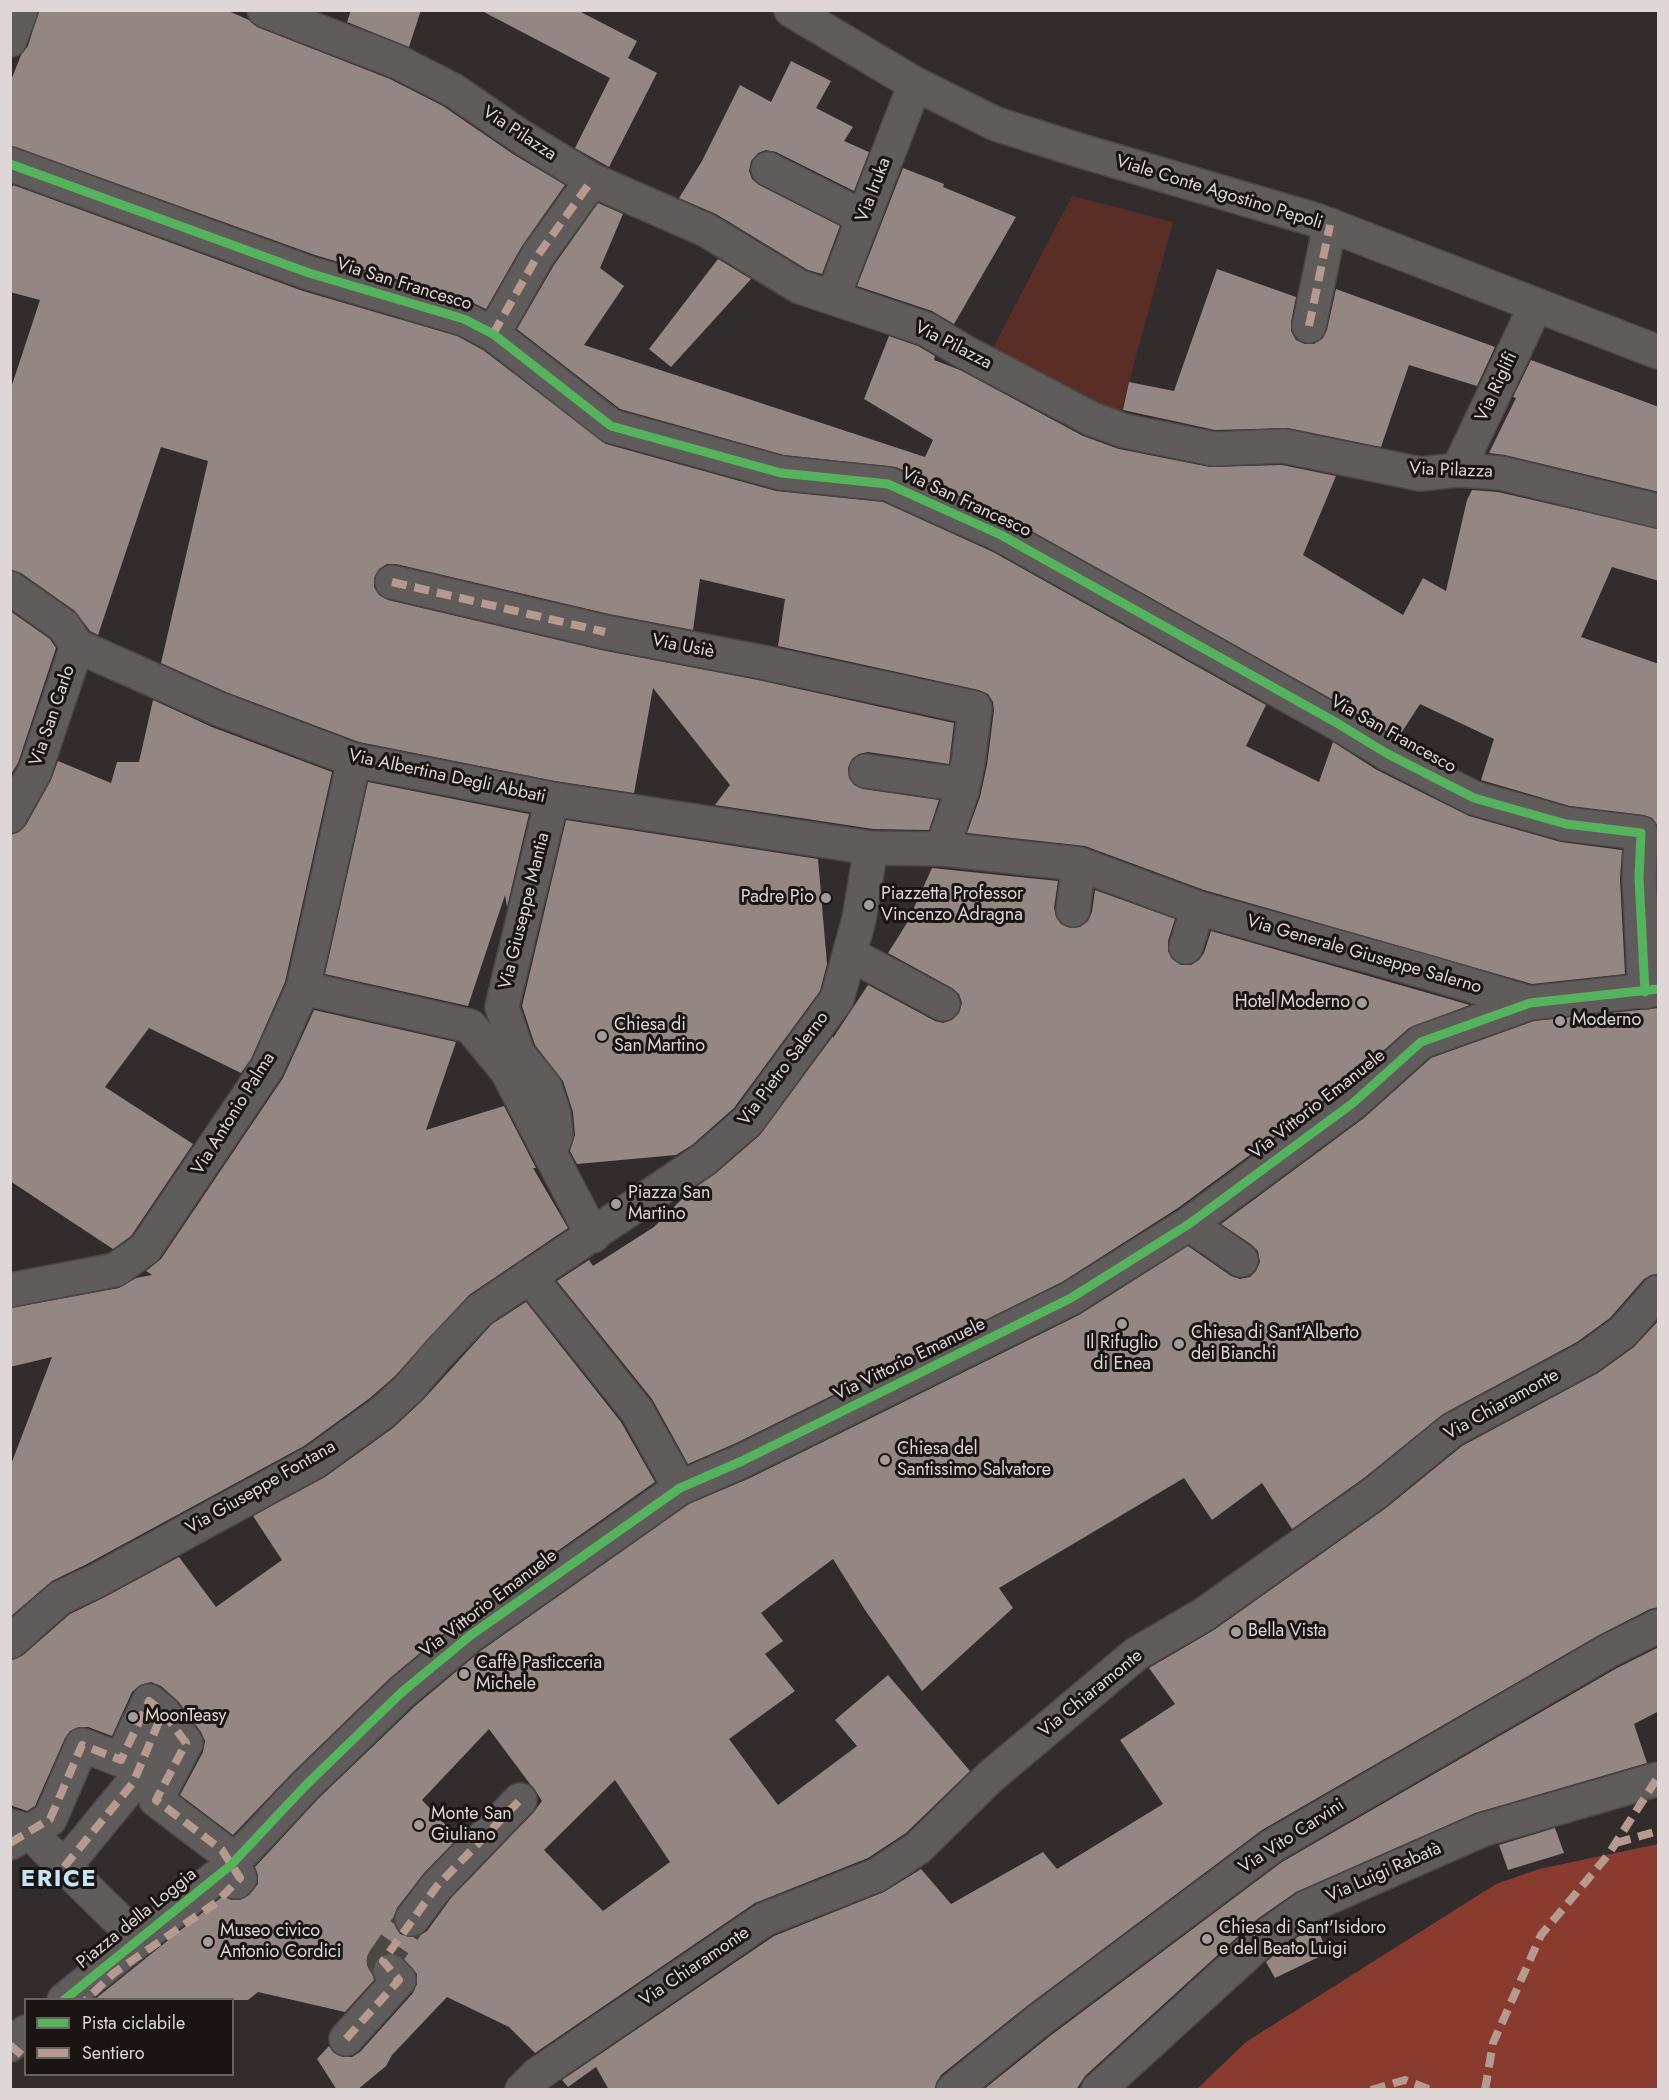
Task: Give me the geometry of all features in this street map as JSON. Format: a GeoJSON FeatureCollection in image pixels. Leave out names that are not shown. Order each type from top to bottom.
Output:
{"type":"FeatureCollection","features":[{"type":"Feature","properties":{"kind":"street"},"geometry":{"type":"LineString","coordinates":[[10,40],[21,10]]}},
{"type":"Feature","properties":{"kind":"street","name":"Via Pilazza"},"geometry":{"type":"LineString","coordinates":[[264,10],[398,62],[453,90],[523,138],[592,180],[706,230],[800,287],[926,329],[1092,419],[1125,431],[1214,449],[1284,446],[1420,474],[1458,470],[1501,473],[1659,511]]}},
{"type":"Feature","properties":{"kind":"street","name":"Viale Conte Agostino Pepoli"},"geometry":{"type":"LineString","coordinates":[[791,10],[915,84],[996,124],[1330,225],[1659,352]]}},
{"type":"Feature","properties":{"kind":"street","name":"Via Iruka"},"geometry":{"type":"LineString","coordinates":[[833,297],[915,84]]}},
{"type":"Feature","properties":{"kind":"street","name":"Via San Francesco"},"geometry":{"type":"LineString","coordinates":[[10,164],[309,273],[464,318],[493,334],[611,426],[781,473],[888,484],[1001,535],[1337,723],[1386,753],[1474,798],[1566,824],[1641,833],[1639,878],[1652,990]]}},
{"type":"Feature","properties":{"kind":"street"},"geometry":{"type":"LineString","coordinates":[[768,169],[863,217]]}},
{"type":"Feature","properties":{"kind":"street"},"geometry":{"type":"LineString","coordinates":[[493,334],[538,255],[592,180]]}},
{"type":"Feature","properties":{"kind":"street"},"geometry":{"type":"LineString","coordinates":[[1309,326],[1330,225]]}},
{"type":"Feature","properties":{"kind":"street","name":"Via Riglifi"},"geometry":{"type":"LineString","coordinates":[[1458,470],[1536,305]]}},
{"type":"Feature","properties":{"kind":"street","name":"Via Usiè"},"geometry":{"type":"LineString","coordinates":[[392,582],[605,632],[762,662],[975,708],[963,785]]}},
{"type":"Feature","properties":{"kind":"street","name":"Via Albertina Degli Abbati"},"geometry":{"type":"LineString","coordinates":[[10,588],[64,626],[77,645],[219,709],[354,760],[552,799],[871,848]]}},
{"type":"Feature","properties":{"kind":"street","name":"Via San Carlo"},"geometry":{"type":"LineString","coordinates":[[10,816],[35,771],[77,645]]}},
{"type":"Feature","properties":{"kind":"street","name":"Via Antonio Palma"},"geometry":{"type":"LineString","coordinates":[[10,1290],[115,1270],[145,1249],[267,1068],[303,988],[354,760]]}},
{"type":"Feature","properties":{"kind":"street"},"geometry":{"type":"LineString","coordinates":[[866,771],[963,785],[942,849]]}},
{"type":"Feature","properties":{"kind":"street","name":"Via Giuseppe Mantia"},"geometry":{"type":"LineString","coordinates":[[552,799],[502,1007],[518,1054],[545,1087],[554,1114],[556,1136],[553,1161]]}},
{"type":"Feature","properties":{"kind":"street","name":"Via Generale Giuseppe Salerno"},"geometry":{"type":"LineString","coordinates":[[871,848],[942,849],[1079,864],[1198,908],[1530,1003]]}},
{"type":"Feature","properties":{"kind":"street","name":"Via Pietro Salerno"},"geometry":{"type":"LineString","coordinates":[[586,1241],[703,1160],[748,1121],[837,999],[864,961],[861,908],[871,848]]}},
{"type":"Feature","properties":{"kind":"street"},"geometry":{"type":"LineString","coordinates":[[1073,910],[1079,864]]}},
{"type":"Feature","properties":{"kind":"street"},"geometry":{"type":"LineString","coordinates":[[1186,947],[1198,908]]}},
{"type":"Feature","properties":{"kind":"street"},"geometry":{"type":"LineString","coordinates":[[864,961],[943,1005]]}},
{"type":"Feature","properties":{"kind":"street"},"geometry":{"type":"LineString","coordinates":[[303,988],[470,1026],[507,1071],[553,1161],[586,1241]]}},
{"type":"Feature","properties":{"kind":"street","name":"Via Vittorio Emanuele"},"geometry":{"type":"LineString","coordinates":[[231,1865],[305,1786],[410,1685],[471,1635],[680,1488],[742,1461],[1071,1298],[1189,1224],[1353,1103],[1421,1042],[1530,1003],[1652,990]]}},
{"type":"Feature","properties":{"kind":"street"},"geometry":{"type":"LineString","coordinates":[[1189,1224],[1241,1260]]}},
{"type":"Feature","properties":{"kind":"street","name":"Via Giuseppe Fontana"},"geometry":{"type":"LineString","coordinates":[[10,1642],[60,1598],[96,1581],[314,1462],[382,1413],[408,1389],[480,1310],[586,1241]]}},
{"type":"Feature","properties":{"kind":"street"},"geometry":{"type":"LineString","coordinates":[[529,1276],[637,1411],[680,1488]]}},
{"type":"Feature","properties":{"kind":"street","name":"Via Chiaramonte"},"geometry":{"type":"LineString","coordinates":[[522,2090],[538,2074],[765,1919],[877,1875],[918,1848],[989,1778],[1136,1654],[1213,1608],[1375,1493],[1452,1430],[1587,1358],[1623,1332],[1659,1293]]}},
{"type":"Feature","properties":{"kind":"street","name":"Via Vito Carvini"},"geometry":{"type":"LineString","coordinates":[[953,2090],[1038,2021],[1272,1846],[1598,1657],[1659,1626]]}},
{"type":"Feature","properties":{"kind":"street","name":"Piazza della Loggia"},"geometry":{"type":"LineString","coordinates":[[16,1833],[50,1819],[82,1745],[121,1760],[149,1701],[163,1712]]}},
{"type":"Feature","properties":{"kind":"street"},"geometry":{"type":"LineString","coordinates":[[163,1712],[186,1743],[156,1800],[222,1850],[231,1865]]}},
{"type":"Feature","properties":{"kind":"street"},"geometry":{"type":"LineString","coordinates":[[64,1867],[133,1783],[163,1712]]}},
{"type":"Feature","properties":{"kind":"street","name":"Via Luigi Rabatà"},"geometry":{"type":"LineString","coordinates":[[1098,2090],[1269,1934],[1307,1907],[1482,1830],[1659,1779]]}},
{"type":"Feature","properties":{"kind":"street"},"geometry":{"type":"LineString","coordinates":[[412,1919],[437,1886],[520,1800]]}},
{"type":"Feature","properties":{"kind":"street","name":"Piazza della Loggia"},"geometry":{"type":"LineString","coordinates":[[16,1833],[64,1867],[138,1940]]}},
{"type":"Feature","properties":{"kind":"street","name":"Piazza della Loggia"},"geometry":{"type":"LineString","coordinates":[[66,1998],[231,1865],[240,1878],[217,1902],[114,1974],[88,1998]]}},
{"type":"Feature","properties":{"kind":"street"},"geometry":{"type":"LineString","coordinates":[[346,2039],[395,1976]]}},
{"type":"Feature","properties":{"kind":"street"},"geometry":{"type":"LineString","coordinates":[[24,2034],[10,2045],[24,2057]]}},
{"type":"Feature","properties":{"kind":"shaded area"},"geometry":{"type":"Polygon","coordinates":[[[1072,196],[1173,222],[1121,416],[992,350],[1072,196]]]}},
{"type":"Feature","properties":{"kind":"shaded area"},"geometry":{"type":"Polygon","coordinates":[[[1658,1844],[1658,2089],[1197,2089],[1246,2042],[1496,1884],[1539,1869],[1658,1844]]]}},
{"type":"Feature","properties":{"kind":"building"},"geometry":{"type":"Polygon","coordinates":[[[39,10],[226,10],[249,20],[257,27],[390,79],[443,106],[513,154],[565,185],[522,246],[486,309],[469,301],[315,255],[10,145],[10,83],[21,55],[28,46],[39,10]]]}},
{"type":"Feature","properties":{"kind":"building"},"geometry":{"type":"Polygon","coordinates":[[[351,10],[421,10],[409,47],[347,22],[351,10]]]}},
{"type":"Feature","properties":{"kind":"building"},"geometry":{"type":"Polygon","coordinates":[[[480,10],[577,10],[637,41],[628,58],[657,73],[609,167],[575,148],[610,78],[480,10]]]}},
{"type":"Feature","properties":{"kind":"building"},"geometry":{"type":"Polygon","coordinates":[[[791,61],[831,81],[816,108],[853,127],[844,141],[869,152],[854,191],[776,152],[766,150],[758,153],[751,161],[749,171],[752,179],[759,185],[840,226],[822,274],[808,270],[716,214],[679,198],[702,161],[740,85],[771,102],[791,61]]]}},
{"type":"Feature","properties":{"kind":"building"},"geometry":{"type":"Polygon","coordinates":[[[903,168],[1016,217],[954,324],[932,311],[857,286],[903,168]]]}},
{"type":"Feature","properties":{"kind":"building"},"geometry":{"type":"Polygon","coordinates":[[[13,185],[303,291],[457,336],[483,350],[606,444],[776,491],[883,502],[993,552],[1266,705],[1246,746],[1319,782],[1333,742],[1377,770],[1469,816],[1561,842],[1622,850],[1620,879],[1625,974],[1532,984],[1204,890],[1085,846],[967,833],[980,797],[987,765],[994,710],[993,702],[988,694],[979,690],[778,646],[785,599],[700,579],[693,630],[609,614],[396,564],[387,564],[379,569],[374,578],[374,587],[379,595],[388,600],[601,650],[758,680],[954,723],[949,764],[868,752],[852,759],[848,768],[849,778],[854,785],[863,789],[939,800],[929,830],[873,829],[715,805],[730,785],[653,688],[634,793],[555,781],[359,742],[226,692],[161,663],[208,461],[161,447],[98,635],[90,631],[75,611],[21,573],[10,569],[10,391],[40,300],[10,292],[10,192],[13,185]]]}},
{"type":"Feature","properties":{"kind":"building"},"geometry":{"type":"Polygon","coordinates":[[[598,203],[623,214],[600,268],[624,286],[584,345],[925,457],[933,440],[864,399],[889,336],[918,346],[935,356],[934,360],[960,370],[1083,436],[1119,449],[1210,467],[1282,465],[1336,476],[1303,555],[1403,615],[1423,578],[1446,591],[1467,500],[1472,490],[1498,492],[1659,529],[1659,581],[1612,567],[1581,637],[1659,664],[1659,828],[1652,818],[1644,815],[1570,806],[1481,780],[1494,739],[1420,704],[1398,738],[1010,519],[896,467],[784,455],[620,409],[517,329],[554,265],[598,203]]]}},
{"type":"Feature","properties":{"kind":"building"},"geometry":{"type":"Polygon","coordinates":[[[718,259],[751,279],[671,367],[649,349],[718,259]]]}},
{"type":"Feature","properties":{"kind":"building"},"geometry":{"type":"Polygon","coordinates":[[[1217,269],[1296,297],[1291,331],[1296,340],[1305,344],[1314,344],[1323,338],[1327,330],[1336,289],[1495,347],[1477,386],[1409,365],[1381,447],[1288,428],[1215,430],[1123,410],[1129,382],[1174,391],[1217,269]]]}},
{"type":"Feature","properties":{"kind":"building"},"geometry":{"type":"Polygon","coordinates":[[[1531,360],[1659,407],[1659,492],[1489,453],[1516,398],[1513,397],[1531,360]]]}},
{"type":"Feature","properties":{"kind":"building"},"geometry":{"type":"Polygon","coordinates":[[[10,611],[50,639],[56,648],[18,763],[10,776],[10,611]]]}},
{"type":"Feature","properties":{"kind":"building"},"geometry":{"type":"Polygon","coordinates":[[[153,700],[212,727],[332,772],[285,982],[251,1059],[241,1073],[149,1028],[105,1087],[193,1144],[131,1236],[113,1249],[10,1181],[10,835],[19,832],[26,825],[51,780],[58,761],[111,783],[117,762],[139,762],[153,700]]]}},
{"type":"Feature","properties":{"kind":"building"},"geometry":{"type":"Polygon","coordinates":[[[368,782],[529,814],[507,907],[505,895],[468,1006],[325,974],[368,782]]]}},
{"type":"Feature","properties":{"kind":"building"},"geometry":{"type":"Polygon","coordinates":[[[566,820],[818,859],[827,964],[820,991],[734,1108],[692,1145],[676,1155],[577,1164],[570,1151],[575,1135],[573,1112],[563,1081],[535,1045],[522,1006],[566,820]]]}},
{"type":"Feature","properties":{"kind":"building"},"geometry":{"type":"Polygon","coordinates":[[[932,868],[1058,881],[1054,908],[1056,917],[1061,924],[1070,928],[1080,927],[1088,921],[1092,912],[1095,890],[1175,919],[1168,941],[1168,951],[1172,959],[1181,965],[1191,965],[1199,960],[1204,953],[1211,931],[1470,1005],[1409,1028],[1341,1088],[1178,1208],[1062,1282],[734,1444],[688,1464],[652,1399],[557,1281],[589,1260],[593,1266],[654,1227],[690,1191],[715,1174],[760,1135],[833,1036],[833,1038],[868,985],[935,1021],[943,1023],[952,1020],[959,1013],[962,1003],[959,994],[952,988],[888,953],[907,923],[932,868]]]}},
{"type":"Feature","properties":{"kind":"building"},"geometry":{"type":"Polygon","coordinates":[[[1659,1008],[1659,1274],[1644,1279],[1610,1318],[1577,1342],[1443,1414],[1364,1478],[1292,1529],[1262,1483],[1212,1520],[1184,1478],[999,1588],[1013,1608],[922,1691],[865,1610],[833,1559],[761,1613],[783,1641],[765,1654],[795,1691],[729,1739],[778,1805],[857,1746],[835,1720],[888,1675],[970,1771],[906,1833],[868,1858],[755,1903],[535,2053],[509,2027],[447,1997],[392,2055],[386,2066],[357,2090],[337,2090],[317,2059],[329,2046],[334,2053],[343,2057],[352,2057],[360,2052],[413,1993],[417,1984],[417,1974],[403,1958],[395,1953],[386,1953],[376,1958],[372,1967],[374,1980],[345,2012],[258,1992],[248,2000],[234,2000],[234,1998],[96,1998],[223,1896],[231,1900],[240,1900],[249,1895],[258,1884],[255,1867],[318,1799],[415,1706],[482,1650],[689,1504],[750,1478],[1079,1315],[1188,1246],[1231,1276],[1240,1279],[1250,1277],[1260,1262],[1258,1251],[1221,1224],[1364,1118],[1431,1058],[1534,1021],[1659,1008]],[[489,1729],[422,1800],[458,1838],[424,1873],[397,1908],[394,1916],[395,1926],[400,1934],[409,1937],[419,1936],[427,1931],[451,1898],[533,1813],[542,1801],[489,1729]],[[615,1780],[544,1850],[603,1911],[670,1862],[615,1780]]]}},
{"type":"Feature","properties":{"kind":"building"},"geometry":{"type":"Polygon","coordinates":[[[314,1010],[456,1042],[426,1130],[504,1106],[536,1168],[533,1168],[568,1228],[469,1295],[395,1376],[370,1398],[304,1446],[52,1581],[10,1617],[10,1467],[52,1357],[10,1367],[10,1308],[119,1288],[136,1278],[152,1275],[146,1271],[161,1259],[283,1078],[314,1010]]]}},
{"type":"Feature","properties":{"kind":"building"},"geometry":{"type":"Polygon","coordinates":[[[526,1302],[621,1422],[655,1482],[460,1620],[390,1678],[292,1773],[233,1835],[180,1795],[203,1752],[205,1741],[178,1701],[161,1686],[151,1682],[140,1685],[132,1692],[112,1736],[88,1727],[79,1727],[70,1731],[35,1806],[27,1811],[10,1805],[10,1660],[22,1656],[70,1614],[179,1557],[216,1607],[282,1560],[253,1516],[325,1477],[393,1428],[422,1401],[492,1324],[526,1302]]]}},
{"type":"Feature","properties":{"kind":"building"},"geometry":{"type":"Polygon","coordinates":[[[1659,1320],[1659,1607],[1650,1609],[1599,1635],[1262,1830],[1027,2006],[941,2075],[935,2090],[609,2090],[596,2067],[568,2087],[562,2080],[774,1936],[884,1892],[921,1869],[951,1904],[1043,1852],[1057,1869],[1163,1804],[1120,1740],[1175,1704],[1149,1668],[1214,1630],[1386,1508],[1462,1446],[1598,1373],[1634,1347],[1659,1320]]]}},
{"type":"Feature","properties":{"kind":"building"},"geometry":{"type":"Polygon","coordinates":[[[1659,1647],[1659,1711],[1634,1724],[1647,1763],[1475,1813],[1296,1892],[1256,1920],[1085,2076],[1076,2090],[983,2090],[1050,2036],[1282,1862],[1617,1668],[1659,1647]]]}},
{"type":"Feature","properties":{"kind":"building"},"geometry":{"type":"Polygon","coordinates":[[[1555,1828],[1564,1853],[1508,1870],[1499,1845],[1555,1828]]]}},
{"type":"Feature","properties":{"kind":"building"},"geometry":{"type":"Polygon","coordinates":[[[1316,1924],[1327,1953],[1275,1978],[1266,1962],[1316,1924]]]}},
{"type":"Feature","properties":{"kind":"tunnel"},"geometry":{"type":"LineString","coordinates":[[390,1971],[383,1961],[412,1919]]}},
{"type":"Feature","properties":{"kind":"marked path"},"geometry":{"type":"LineString","coordinates":[[493,334],[538,255],[592,180]]}},
{"type":"Feature","properties":{"kind":"marked path"},"geometry":{"type":"LineString","coordinates":[[1309,326],[1330,225]]}},
{"type":"Feature","properties":{"kind":"marked path"},"geometry":{"type":"LineString","coordinates":[[392,582],[605,632]]}},
{"type":"Feature","properties":{"kind":"marked path"},"geometry":{"type":"LineString","coordinates":[[10,1843],[50,1819],[82,1745],[121,1760],[149,1701],[163,1712],[186,1743],[156,1800],[222,1850],[240,1878],[217,1902],[114,1973],[88,1998]]}},
{"type":"Feature","properties":{"kind":"marked path"},"geometry":{"type":"LineString","coordinates":[[64,1867],[133,1783],[163,1712]]}},
{"type":"Feature","properties":{"kind":"marked path"},"geometry":{"type":"LineString","coordinates":[[1485,2090],[1493,2043],[1541,1935],[1608,1855],[1656,1780]]}},
{"type":"Feature","properties":{"kind":"marked path"},"geometry":{"type":"LineString","coordinates":[[346,2039],[399,1980],[383,1961],[437,1886],[520,1800]]}},
{"type":"Feature","properties":{"kind":"marked path"},"geometry":{"type":"LineString","coordinates":[[1616,1843],[1658,1831]]}},
{"type":"Feature","properties":{"kind":"marked path"},"geometry":{"type":"LineString","coordinates":[[10,2045],[24,2057]]}},
{"type":"Feature","properties":{"kind":"marked path"},"geometry":{"type":"LineString","coordinates":[[1371,2090],[1405,2080],[1431,2090]]}},
{"type":"Feature","properties":{"kind":"cycle path"},"geometry":{"type":"LineString","coordinates":[[10,164],[309,273],[464,319],[493,334],[611,426],[781,473],[888,484],[1001,535],[1337,723],[1386,753],[1474,798],[1566,824],[1641,833],[1639,878],[1645,992]]}},
{"type":"Feature","properties":{"kind":"cycle path"},"geometry":{"type":"LineString","coordinates":[[66,1998],[231,1865],[305,1786],[402,1692],[471,1635],[680,1488],[742,1461],[1071,1298],[1189,1224],[1353,1103],[1421,1042],[1530,1003],[1658,989]]}},
{"type":"Feature","properties":{"kind":"place","name":"Padre Pio"},"geometry":{"type":"Point","coordinates":[826,898]}},
{"type":"Feature","properties":{"kind":"place","name":"Piazzetta Professor Vincenzo Adragna"},"geometry":{"type":"Point","coordinates":[869,905]}},
{"type":"Feature","properties":{"kind":"place","name":"Hotel Moderno"},"geometry":{"type":"Point","coordinates":[1362,1003]}},
{"type":"Feature","properties":{"kind":"place","name":"Moderno"},"geometry":{"type":"Point","coordinates":[1560,1021]}},
{"type":"Feature","properties":{"kind":"place","name":"Chiesa di San Martino"},"geometry":{"type":"Point","coordinates":[602,1036]}},
{"type":"Feature","properties":{"kind":"place","name":"Piazza San Martino"},"geometry":{"type":"Point","coordinates":[616,1204]}},
{"type":"Feature","properties":{"kind":"place","name":"Il Rifuglio di Enea"},"geometry":{"type":"Point","coordinates":[1122,1324]}},
{"type":"Feature","properties":{"kind":"place","name":"Chiesa di Sant'Alberto dei Bianchi"},"geometry":{"type":"Point","coordinates":[1179,1344]}},
{"type":"Feature","properties":{"kind":"place","name":"Chiesa del Santissimo Salvatore"},"geometry":{"type":"Point","coordinates":[885,1460]}},
{"type":"Feature","properties":{"kind":"place","name":"Bella Vista"},"geometry":{"type":"Point","coordinates":[1236,1632]}},
{"type":"Feature","properties":{"kind":"place","name":"Caffè Pasticceria Michele"},"geometry":{"type":"Point","coordinates":[464,1674]}},
{"type":"Feature","properties":{"kind":"place","name":"MoonTeasy"},"geometry":{"type":"Point","coordinates":[133,1717]}},
{"type":"Feature","properties":{"kind":"place","name":"Monte San Giuliano"},"geometry":{"type":"Point","coordinates":[419,1825]}},
{"type":"Feature","properties":{"kind":"place","name":"Chiesa di Sant'Isidoro e del Beato Luigi"},"geometry":{"type":"Point","coordinates":[1207,1939]}},
{"type":"Feature","properties":{"kind":"place","name":"Museo civico Antonio Cordici"},"geometry":{"type":"Point","coordinates":[208,1942]}},
{"type":"Feature","properties":{"kind":"district","name":"ERICE"},"geometry":{"type":"Point","coordinates":[59,1880]}}]}
